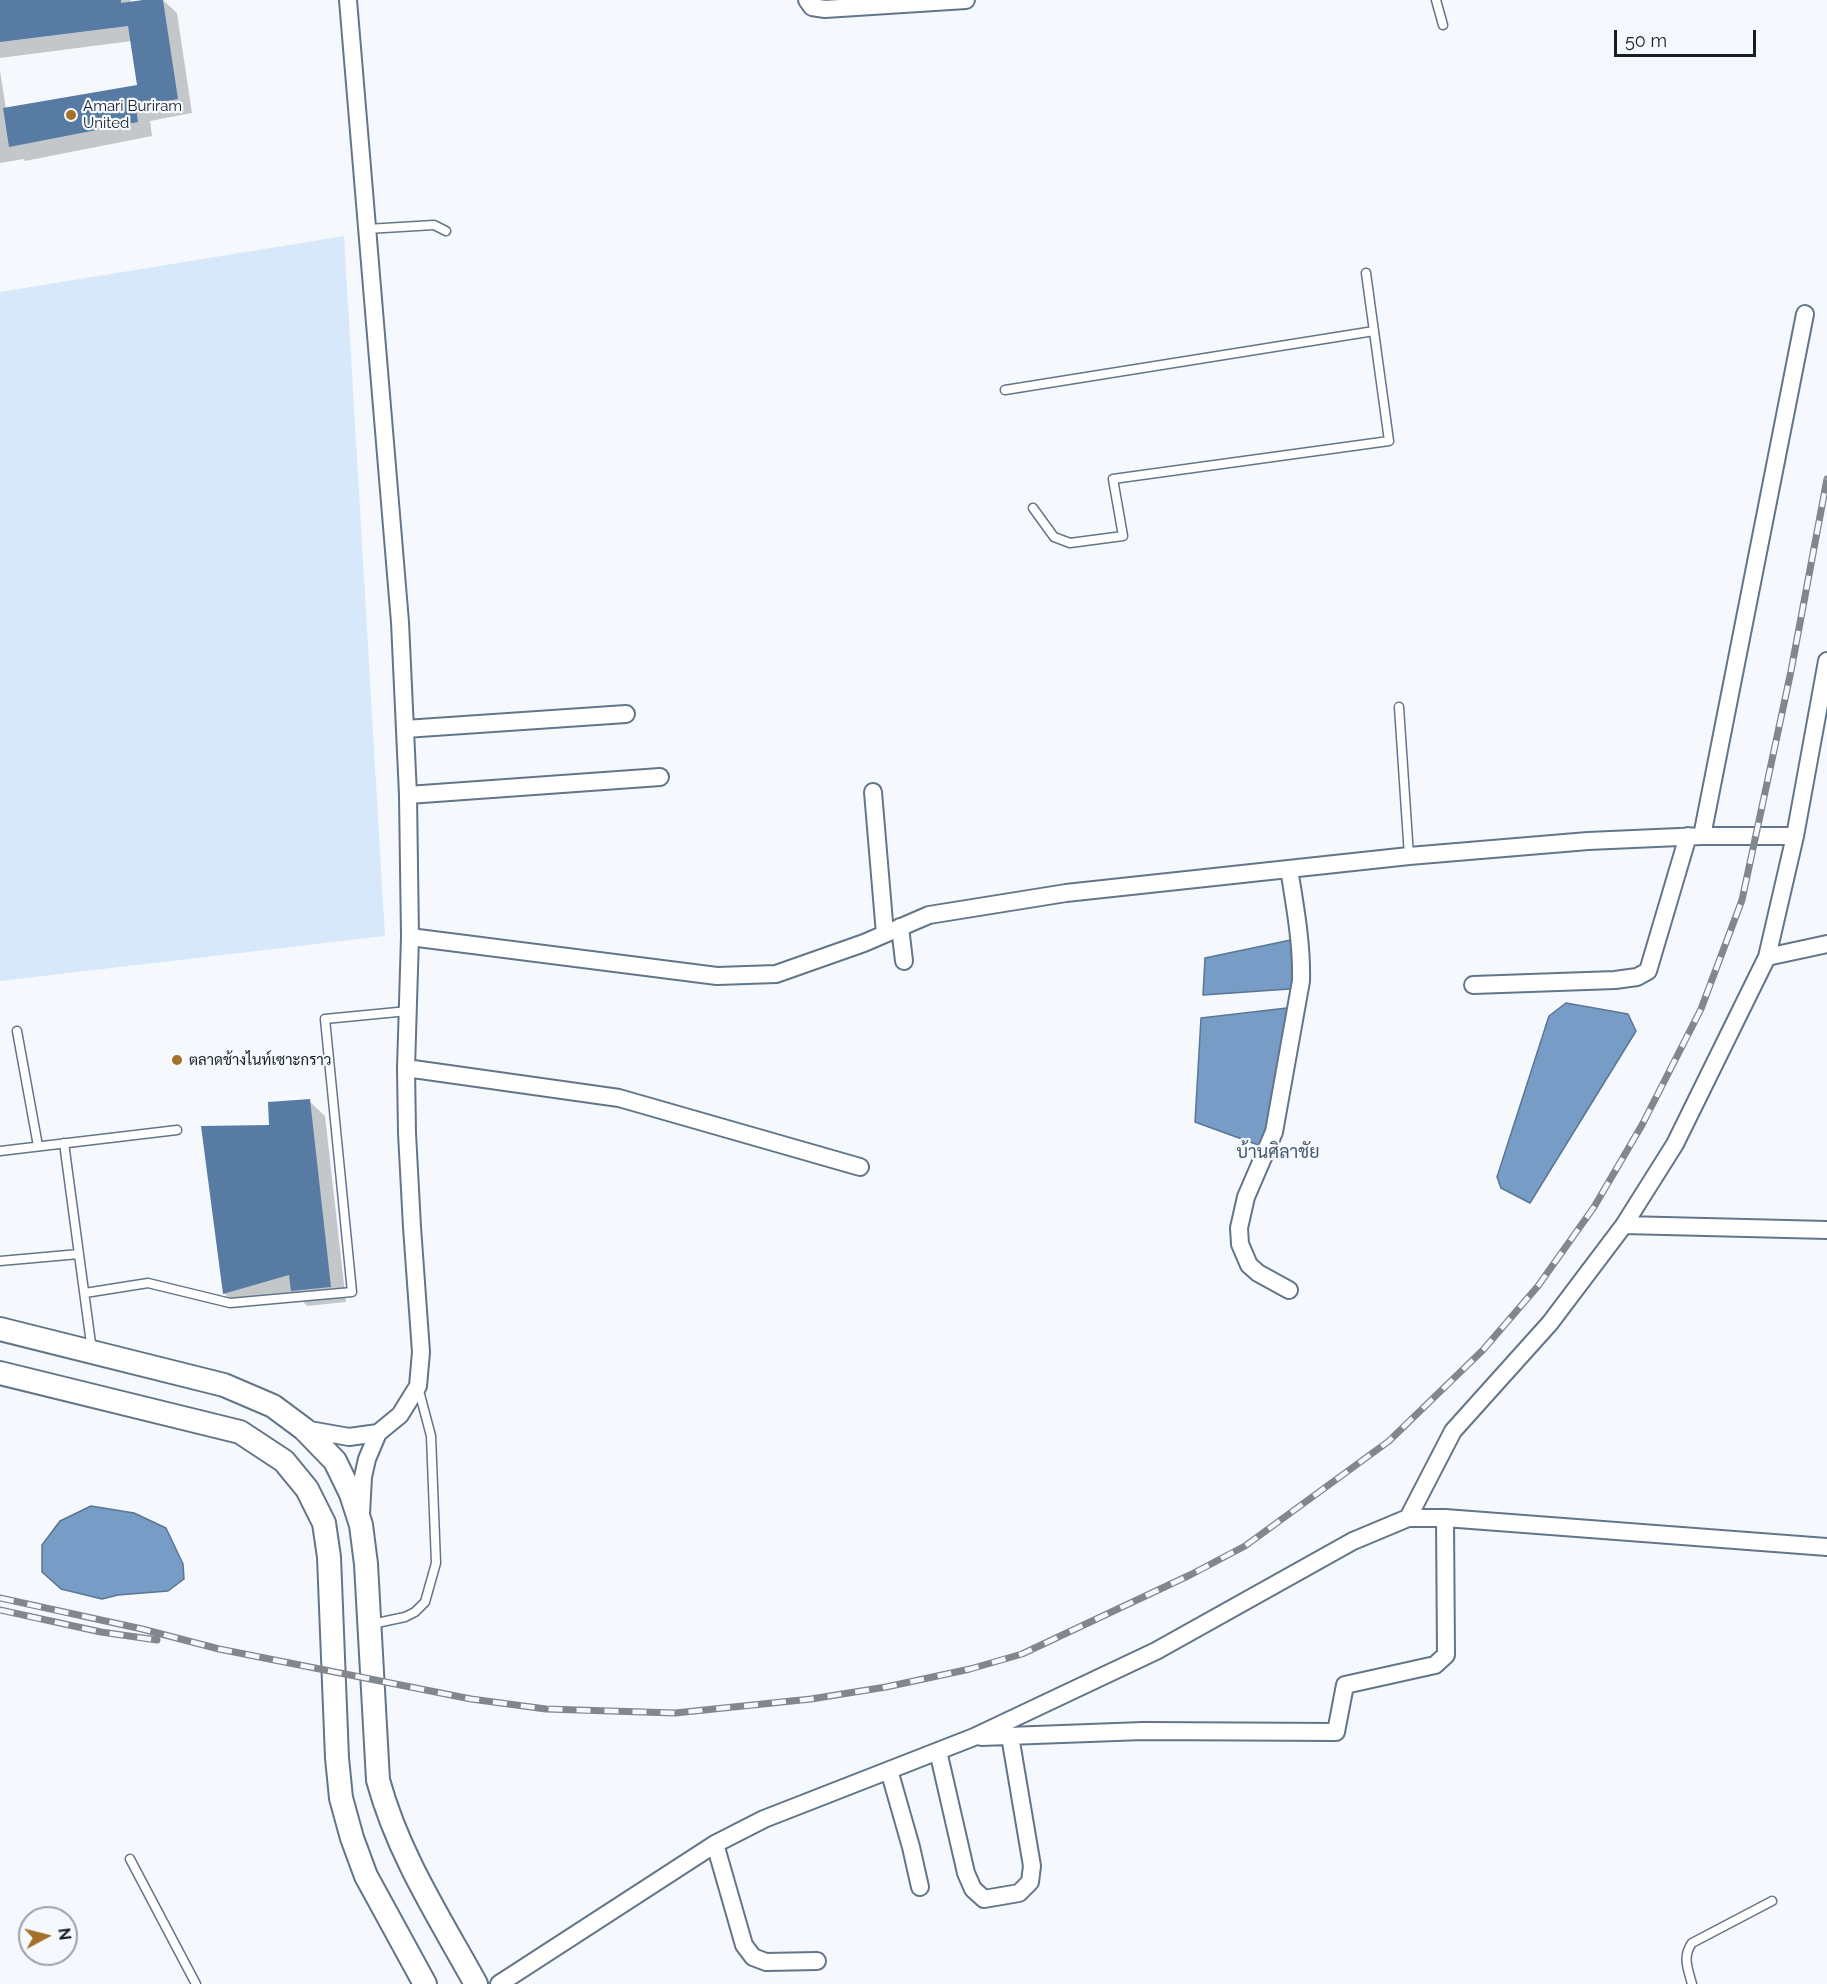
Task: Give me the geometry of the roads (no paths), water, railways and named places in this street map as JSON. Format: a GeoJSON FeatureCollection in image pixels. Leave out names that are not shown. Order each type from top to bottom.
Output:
{"type":"FeatureCollection","features":[{"type":"Feature","properties":{"kind":"main road"},"geometry":{"type":"LineString","coordinates":[[0,1329],[224,1385],[273,1406],[303,1429],[335,1461],[351,1494],[361,1525],[366,1564],[378,1780],[387,1814],[405,1857],[476,1984]]}},
{"type":"Feature","properties":{"kind":"main road"},"geometry":{"type":"LineString","coordinates":[[0,1373],[240,1432],[284,1461],[307,1489],[324,1523],[329,1557],[337,1758],[341,1798],[366,1876],[425,1984]]}},
{"type":"Feature","properties":{"kind":"street"},"geometry":{"type":"LineString","coordinates":[[348,0],[400,622],[408,795],[410,938],[406,1068],[412,1227],[421,1352],[418,1386],[400,1416],[378,1433],[367,1459],[363,1477],[361,1525]]}},
{"type":"Feature","properties":{"kind":"street"},"geometry":{"type":"LineString","coordinates":[[807,0],[812,7],[825,9],[966,0]]}},
{"type":"Feature","properties":{"kind":"street"},"geometry":{"type":"LineString","coordinates":[[1473,985],[1615,980],[1637,977],[1648,970],[1695,836],[1805,314]]}},
{"type":"Feature","properties":{"kind":"street"},"geometry":{"type":"LineString","coordinates":[[1408,1518],[1453,1431],[1550,1323],[1624,1225],[1676,1144],[1767,957],[1795,836],[1827,661]]}},
{"type":"Feature","properties":{"kind":"street"},"geometry":{"type":"LineString","coordinates":[[405,729],[626,714]]}},
{"type":"Feature","properties":{"kind":"street"},"geometry":{"type":"LineString","coordinates":[[408,795],[660,777]]}},
{"type":"Feature","properties":{"kind":"street"},"geometry":{"type":"LineString","coordinates":[[873,792],[892,931],[904,961]]}},
{"type":"Feature","properties":{"kind":"street"},"geometry":{"type":"LineString","coordinates":[[410,938],[717,976],[776,974],[864,943],[929,915],[1066,893],[1409,856],[1588,841],[1695,836],[1795,836]]}},
{"type":"Feature","properties":{"kind":"street"},"geometry":{"type":"LineString","coordinates":[[1289,869],[1296,910],[1301,981],[1274,1132],[1246,1197],[1239,1228],[1240,1244],[1249,1265],[1258,1274],[1289,1290]]}},
{"type":"Feature","properties":{"kind":"street"},"geometry":{"type":"LineString","coordinates":[[1767,957],[1827,944]]}},
{"type":"Feature","properties":{"kind":"street"},"geometry":{"type":"LineString","coordinates":[[406,1068],[619,1098],[861,1167]]}},
{"type":"Feature","properties":{"kind":"street"},"geometry":{"type":"LineString","coordinates":[[1624,1225],[1827,1230]]}},
{"type":"Feature","properties":{"kind":"street"},"geometry":{"type":"LineString","coordinates":[[303,1429],[349,1437],[378,1433]]}},
{"type":"Feature","properties":{"kind":"street"},"geometry":{"type":"LineString","coordinates":[[499,1984],[715,1844],[765,1819],[974,1737],[1156,1650],[1353,1541],[1408,1518],[1445,1518],[1827,1547]]}},
{"type":"Feature","properties":{"kind":"street"},"geometry":{"type":"LineString","coordinates":[[974,1737],[1143,1731],[1336,1732],[1345,1685],[1435,1665],[1446,1655],[1445,1518]]}},
{"type":"Feature","properties":{"kind":"street"},"geometry":{"type":"LineString","coordinates":[[938,1751],[966,1873],[973,1889],[984,1899],[1019,1893],[1030,1882],[1032,1866],[1010,1736]]}},
{"type":"Feature","properties":{"kind":"street"},"geometry":{"type":"LineString","coordinates":[[888,1770],[911,1847],[920,1887]]}},
{"type":"Feature","properties":{"kind":"street"},"geometry":{"type":"LineString","coordinates":[[715,1844],[744,1945],[753,1957],[765,1962],[817,1961]]}},
{"type":"Feature","properties":{"kind":"lane"},"geometry":{"type":"LineString","coordinates":[[1436,0],[1443,26]]}},
{"type":"Feature","properties":{"kind":"lane"},"geometry":{"type":"LineString","coordinates":[[366,229],[434,225],[446,231]]}},
{"type":"Feature","properties":{"kind":"lane"},"geometry":{"type":"LineString","coordinates":[[1033,508],[1054,537],[1070,543],[1123,536],[1113,479],[1389,441],[1366,273]]}},
{"type":"Feature","properties":{"kind":"lane"},"geometry":{"type":"LineString","coordinates":[[1005,390],[1374,331]]}},
{"type":"Feature","properties":{"kind":"lane"},"geometry":{"type":"LineString","coordinates":[[1399,707],[1409,856]]}},
{"type":"Feature","properties":{"kind":"lane"},"geometry":{"type":"LineString","coordinates":[[84,1293],[148,1283],[230,1303],[352,1292],[325,1019],[408,1011]]}},
{"type":"Feature","properties":{"kind":"lane"},"geometry":{"type":"LineString","coordinates":[[17,1031],[38,1146]]}},
{"type":"Feature","properties":{"kind":"lane"},"geometry":{"type":"LineString","coordinates":[[0,1151],[177,1130]]}},
{"type":"Feature","properties":{"kind":"lane"},"geometry":{"type":"LineString","coordinates":[[64,1143],[92,1352]]}},
{"type":"Feature","properties":{"kind":"lane"},"geometry":{"type":"LineString","coordinates":[[0,1261],[79,1254]]}},
{"type":"Feature","properties":{"kind":"lane"},"geometry":{"type":"LineString","coordinates":[[370,1624],[405,1617],[415,1612],[425,1602],[436,1563],[431,1436],[418,1386]]}},
{"type":"Feature","properties":{"kind":"lane"},"geometry":{"type":"LineString","coordinates":[[130,1859],[196,1984]]}},
{"type":"Feature","properties":{"kind":"lane"},"geometry":{"type":"LineString","coordinates":[[1692,1984],[1686,1962],[1687,1950],[1692,1943],[1772,1901]]}},
{"type":"Feature","properties":{"kind":"water"},"geometry":{"type":"Polygon","coordinates":[[[1305,937],[1304,988],[1203,995],[1205,958],[1305,937]]]}},
{"type":"Feature","properties":{"kind":"water"},"geometry":{"type":"Polygon","coordinates":[[[1566,1003],[1628,1014],[1636,1031],[1530,1203],[1501,1188],[1497,1177],[1549,1016],[1566,1003]]]}},
{"type":"Feature","properties":{"kind":"water"},"geometry":{"type":"Polygon","coordinates":[[[1287,1008],[1277,1125],[1261,1146],[1195,1122],[1201,1018],[1287,1008]]]}},
{"type":"Feature","properties":{"kind":"water"},"geometry":{"type":"Polygon","coordinates":[[[91,1506],[134,1513],[166,1528],[183,1564],[184,1579],[168,1591],[118,1595],[102,1599],[61,1589],[42,1572],[42,1545],[60,1521],[91,1506]]]}},
{"type":"Feature","properties":{"kind":"railway"},"geometry":{"type":"LineString","coordinates":[[0,1598],[142,1629],[219,1649],[471,1699],[546,1709],[675,1713],[811,1699],[886,1687],[970,1669],[1022,1654],[1190,1575],[1245,1546],[1389,1441],[1483,1350],[1538,1286],[1594,1207],[1642,1125],[1701,1009],[1742,900],[1791,671],[1827,479]]}},
{"type":"Feature","properties":{"kind":"railway"},"geometry":{"type":"LineString","coordinates":[[0,1610],[101,1632],[157,1640]]}},
{"type":"Feature","properties":{"kind":"place","name":"Amari Buriram United"},"geometry":{"type":"Point","coordinates":[71,115]}},
{"type":"Feature","properties":{"kind":"place","name":"ตลาดช้างไนท์เซาะกราว"},"geometry":{"type":"Point","coordinates":[177,1060]}},
{"type":"Feature","properties":{"kind":"district","name":"บ้านศิลาชัย"},"geometry":{"type":"Point","coordinates":[1278,1153]}}]}
